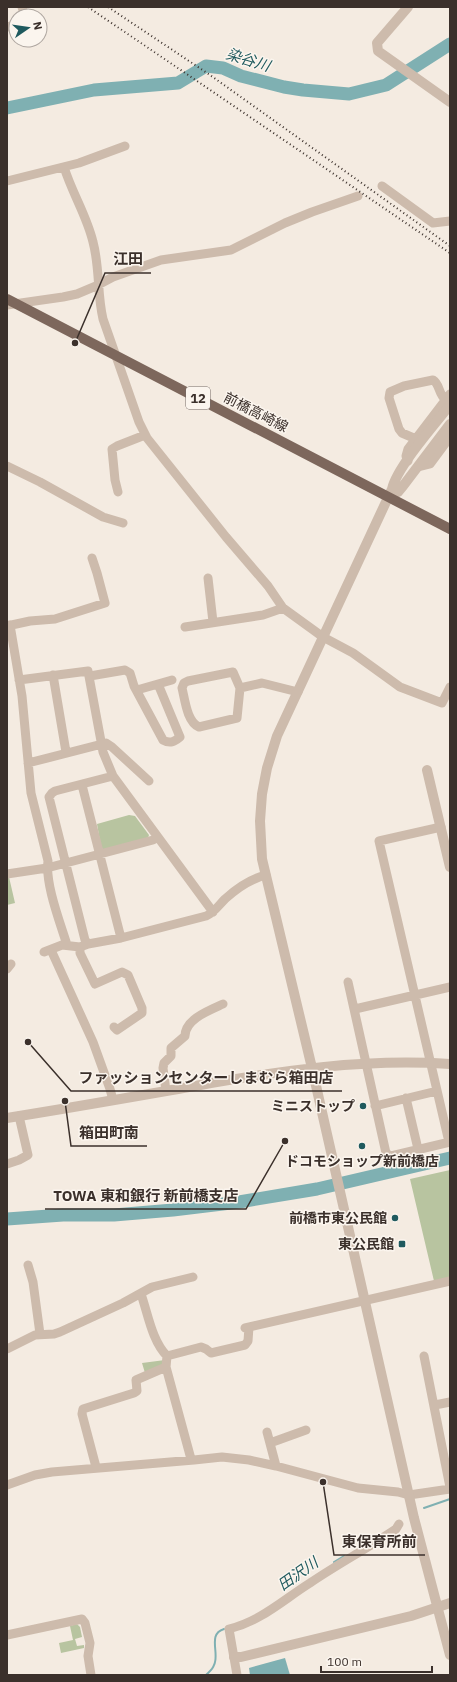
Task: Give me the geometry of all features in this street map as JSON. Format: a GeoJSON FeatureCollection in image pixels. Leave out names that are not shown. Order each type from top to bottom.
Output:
{"type":"FeatureCollection","features":[{"type":"Feature","properties":{"kind":"main road","name":"前橋高崎線"},"geometry":{"type":"LineString","coordinates":[[10,302],[116,355],[450,529]]}},
{"type":"Feature","properties":{"kind":"street"},"geometry":{"type":"LineString","coordinates":[[408,7],[377,43],[378,51],[450,102]]}},
{"type":"Feature","properties":{"kind":"street"},"geometry":{"type":"LineString","coordinates":[[7,181],[89,160],[125,146]]}},
{"type":"Feature","properties":{"kind":"street"},"geometry":{"type":"LineString","coordinates":[[64,167],[92,236],[100,283],[99,302],[103,319],[145,436],[226,537],[268,586],[283,608],[323,637],[353,653],[400,687],[442,703],[450,687]]}},
{"type":"Feature","properties":{"kind":"street"},"geometry":{"type":"LineString","coordinates":[[382,186],[433,223],[450,221]]}},
{"type":"Feature","properties":{"kind":"street"},"geometry":{"type":"LineString","coordinates":[[10,302],[68,296],[96,286],[113,277],[160,260],[231,250],[285,223],[358,196]]}},
{"type":"Feature","properties":{"kind":"street"},"geometry":{"type":"LineString","coordinates":[[416,439],[399,429],[389,398],[390,392],[404,386],[433,380],[437,383],[441,396],[449,400]]}},
{"type":"Feature","properties":{"kind":"street"},"geometry":{"type":"LineString","coordinates":[[410,458],[407,452],[449,400]]}},
{"type":"Feature","properties":{"kind":"street"},"geometry":{"type":"LineString","coordinates":[[449,400],[394,482],[389,497],[273,746],[263,788],[260,808],[260,827],[262,859],[312,1068],[409,1495],[450,1655]]}},
{"type":"Feature","properties":{"kind":"street"},"geometry":{"type":"LineString","coordinates":[[389,497],[398,492],[450,424]]}},
{"type":"Feature","properties":{"kind":"street"},"geometry":{"type":"LineString","coordinates":[[118,492],[115,480],[112,449],[145,436]]}},
{"type":"Feature","properties":{"kind":"street"},"geometry":{"type":"LineString","coordinates":[[421,463],[430,464],[450,437]]}},
{"type":"Feature","properties":{"kind":"street"},"geometry":{"type":"LineString","coordinates":[[7,466],[40,482],[103,517],[123,523]]}},
{"type":"Feature","properties":{"kind":"street"},"geometry":{"type":"LineString","coordinates":[[67,945],[51,892],[48,861],[32,800],[19,680],[9,626],[30,621],[56,619],[104,603],[92,558]]}},
{"type":"Feature","properties":{"kind":"street"},"geometry":{"type":"LineString","coordinates":[[208,578],[213,622]]}},
{"type":"Feature","properties":{"kind":"street"},"geometry":{"type":"LineString","coordinates":[[185,627],[263,616],[283,608]]}},
{"type":"Feature","properties":{"kind":"street"},"geometry":{"type":"LineString","coordinates":[[19,680],[86,670],[88,671],[104,757],[113,776],[213,912]]}},
{"type":"Feature","properties":{"kind":"street"},"geometry":{"type":"LineString","coordinates":[[90,676],[125,670],[130,673],[134,686],[138,690],[163,740],[167,743],[173,742],[180,737],[158,684]]}},
{"type":"Feature","properties":{"kind":"street"},"geometry":{"type":"LineString","coordinates":[[233,672],[240,688],[237,718],[199,727],[194,725],[190,717],[182,688],[184,683],[233,672]]}},
{"type":"Feature","properties":{"kind":"street"},"geometry":{"type":"LineString","coordinates":[[53,675],[66,752]]}},
{"type":"Feature","properties":{"kind":"street"},"geometry":{"type":"LineString","coordinates":[[138,690],[172,680]]}},
{"type":"Feature","properties":{"kind":"street"},"geometry":{"type":"LineString","coordinates":[[240,688],[262,683],[298,692]]}},
{"type":"Feature","properties":{"kind":"street"},"geometry":{"type":"LineString","coordinates":[[28,763],[66,752],[106,743],[149,781]]}},
{"type":"Feature","properties":{"kind":"street"},"geometry":{"type":"LineString","coordinates":[[428,770],[450,867]]}},
{"type":"Feature","properties":{"kind":"street"},"geometry":{"type":"LineString","coordinates":[[113,776],[55,791],[49,797],[85,940],[80,953],[95,984],[122,972],[128,975],[142,1008],[142,1013],[117,1030],[114,1027]]}},
{"type":"Feature","properties":{"kind":"street"},"geometry":{"type":"LineString","coordinates":[[82,785],[121,938]]}},
{"type":"Feature","properties":{"kind":"street"},"geometry":{"type":"LineString","coordinates":[[348,982],[386,1153],[391,1156],[450,1142],[430,1063],[379,841],[441,826]]}},
{"type":"Feature","properties":{"kind":"street"},"geometry":{"type":"LineString","coordinates":[[7,874],[48,868],[153,840],[158,837]]}},
{"type":"Feature","properties":{"kind":"street"},"geometry":{"type":"LineString","coordinates":[[113,1100],[92,1042],[48,951],[62,945],[84,945],[121,938],[206,916],[213,912],[224,900],[249,881],[266,875]]}},
{"type":"Feature","properties":{"kind":"street"},"geometry":{"type":"LineString","coordinates":[[355,1009],[450,987]]}},
{"type":"Feature","properties":{"kind":"street"},"geometry":{"type":"LineString","coordinates":[[166,1091],[163,1068],[164,1063],[170,1058],[171,1048],[185,1036],[188,1025],[203,1014],[223,1004]]}},
{"type":"Feature","properties":{"kind":"street"},"geometry":{"type":"LineString","coordinates":[[7,1118],[242,1078],[312,1068],[365,1063],[450,1064]]}},
{"type":"Feature","properties":{"kind":"street"},"geometry":{"type":"LineString","coordinates":[[375,1106],[437,1091]]}},
{"type":"Feature","properties":{"kind":"street"},"geometry":{"type":"LineString","coordinates":[[406,1098],[418,1149]]}},
{"type":"Feature","properties":{"kind":"street"},"geometry":{"type":"LineString","coordinates":[[7,1164],[20,1160],[28,1155],[19,1116]]}},
{"type":"Feature","properties":{"kind":"street"},"geometry":{"type":"LineString","coordinates":[[28,1265],[33,1282],[40,1334]]}},
{"type":"Feature","properties":{"kind":"street"},"geometry":{"type":"LineString","coordinates":[[7,1349],[40,1334],[60,1332],[141,1294],[158,1284],[194,1277]]}},
{"type":"Feature","properties":{"kind":"street"},"geometry":{"type":"LineString","coordinates":[[167,1356],[201,1347],[206,1348],[211,1353],[245,1345],[248,1341],[247,1328],[450,1281]]}},
{"type":"Feature","properties":{"kind":"street"},"geometry":{"type":"LineString","coordinates":[[141,1294],[157,1341],[161,1350],[167,1356]]}},
{"type":"Feature","properties":{"kind":"street"},"geometry":{"type":"LineString","coordinates":[[167,1356],[166,1367],[191,1460]]}},
{"type":"Feature","properties":{"kind":"street"},"geometry":{"type":"LineString","coordinates":[[7,1485],[44,1473],[222,1456],[276,1466],[342,1485],[358,1488],[398,1492],[409,1495],[450,1488],[424,1356]]}},
{"type":"Feature","properties":{"kind":"street"},"geometry":{"type":"LineString","coordinates":[[96,1468],[82,1414],[83,1409],[137,1391],[136,1380],[166,1367]]}},
{"type":"Feature","properties":{"kind":"street"},"geometry":{"type":"LineString","coordinates":[[434,1405],[450,1402]]}},
{"type":"Feature","properties":{"kind":"street"},"geometry":{"type":"LineString","coordinates":[[270,1443],[306,1430]]}},
{"type":"Feature","properties":{"kind":"street"},"geometry":{"type":"LineString","coordinates":[[267,1432],[276,1466]]}},
{"type":"Feature","properties":{"kind":"street"},"geometry":{"type":"LineString","coordinates":[[238,1675],[229,1629],[255,1620],[270,1612],[302,1588],[396,1529],[399,1524]]}},
{"type":"Feature","properties":{"kind":"street"},"geometry":{"type":"LineString","coordinates":[[234,1657],[241,1657],[357,1630],[450,1603]]}},
{"type":"Feature","properties":{"kind":"street"},"geometry":{"type":"LineString","coordinates":[[7,1635],[82,1620],[85,1623],[90,1643],[88,1656],[91,1675]]}},
{"type":"Feature","properties":{"kind":"green space"},"geometry":{"type":"Polygon","coordinates":[[[129,815],[135,816],[149,835],[148,838],[104,850],[101,847],[97,824],[129,815]]]}},
{"type":"Feature","properties":{"kind":"green space"},"geometry":{"type":"Polygon","coordinates":[[[9,877],[15,903],[7,905],[7,878],[9,877]]]}},
{"type":"Feature","properties":{"kind":"green space"},"geometry":{"type":"Polygon","coordinates":[[[450,1170],[450,1278],[434,1281],[410,1179],[450,1170]]]}},
{"type":"Feature","properties":{"kind":"green space"},"geometry":{"type":"Polygon","coordinates":[[[165,1360],[164,1366],[145,1373],[142,1363],[165,1360]]]}},
{"type":"Feature","properties":{"kind":"green space"},"geometry":{"type":"Polygon","coordinates":[[[77,1624],[80,1627],[82,1637],[75,1639],[77,1646],[84,1645],[84,1648],[61,1653],[59,1643],[73,1640],[70,1626],[77,1624]]]}},
{"type":"Feature","properties":{"kind":"water"},"geometry":{"type":"Polygon","coordinates":[[[285,1658],[290,1675],[250,1675],[249,1668],[285,1658]]]}},
{"type":"Feature","properties":{"kind":"waterway","name":"染谷川"},"geometry":{"type":"LineString","coordinates":[[7,108],[94,90],[178,83],[206,66],[223,68],[241,76],[284,87],[349,94],[386,85],[450,44]]}},
{"type":"Feature","properties":{"kind":"waterway"},"geometry":{"type":"LineString","coordinates":[[7,1219],[63,1215],[114,1215],[239,1202],[317,1189],[450,1158]]}},
{"type":"Feature","properties":{"kind":"waterway","name":"田沢川"},"geometry":{"type":"LineString","coordinates":[[424,1508],[450,1499]]}},
{"type":"Feature","properties":{"kind":"waterway","name":"田沢川"},"geometry":{"type":"LineString","coordinates":[[334,1562],[344,1556]]}},
{"type":"Feature","properties":{"kind":"waterway","name":"田沢川"},"geometry":{"type":"LineString","coordinates":[[206,1675],[213,1668],[216,1655],[216,1635],[224,1629]]}},
{"type":"Feature","properties":{"kind":"railway"},"geometry":{"type":"LineString","coordinates":[[88,7],[450,253]]}},
{"type":"Feature","properties":{"kind":"railway"},"geometry":{"type":"LineString","coordinates":[[108,7],[210,75],[450,246]]}},
{"type":"Feature","properties":{"kind":"place","name":"江田"},"geometry":{"type":"Point","coordinates":[75,343]}},
{"type":"Feature","properties":{"kind":"place","name":"ファッションセンターしまむら箱田店"},"geometry":{"type":"Point","coordinates":[28,1042]}},
{"type":"Feature","properties":{"kind":"place","name":"箱田町南"},"geometry":{"type":"Point","coordinates":[65,1101]}},
{"type":"Feature","properties":{"kind":"place","name":"ミニストップ"},"geometry":{"type":"Point","coordinates":[363,1106]}},
{"type":"Feature","properties":{"kind":"place","name":"TOWA 東和銀行 新前橋支店"},"geometry":{"type":"Point","coordinates":[285,1141]}},
{"type":"Feature","properties":{"kind":"place","name":"ドコモショップ新前橋店"},"geometry":{"type":"Point","coordinates":[362,1146]}},
{"type":"Feature","properties":{"kind":"place","name":"前橋市東公民館"},"geometry":{"type":"Point","coordinates":[395,1218]}},
{"type":"Feature","properties":{"kind":"place","name":"東公民館"},"geometry":{"type":"Point","coordinates":[402,1244]}},
{"type":"Feature","properties":{"kind":"place","name":"東保育所前"},"geometry":{"type":"Point","coordinates":[323,1482]}}]}
